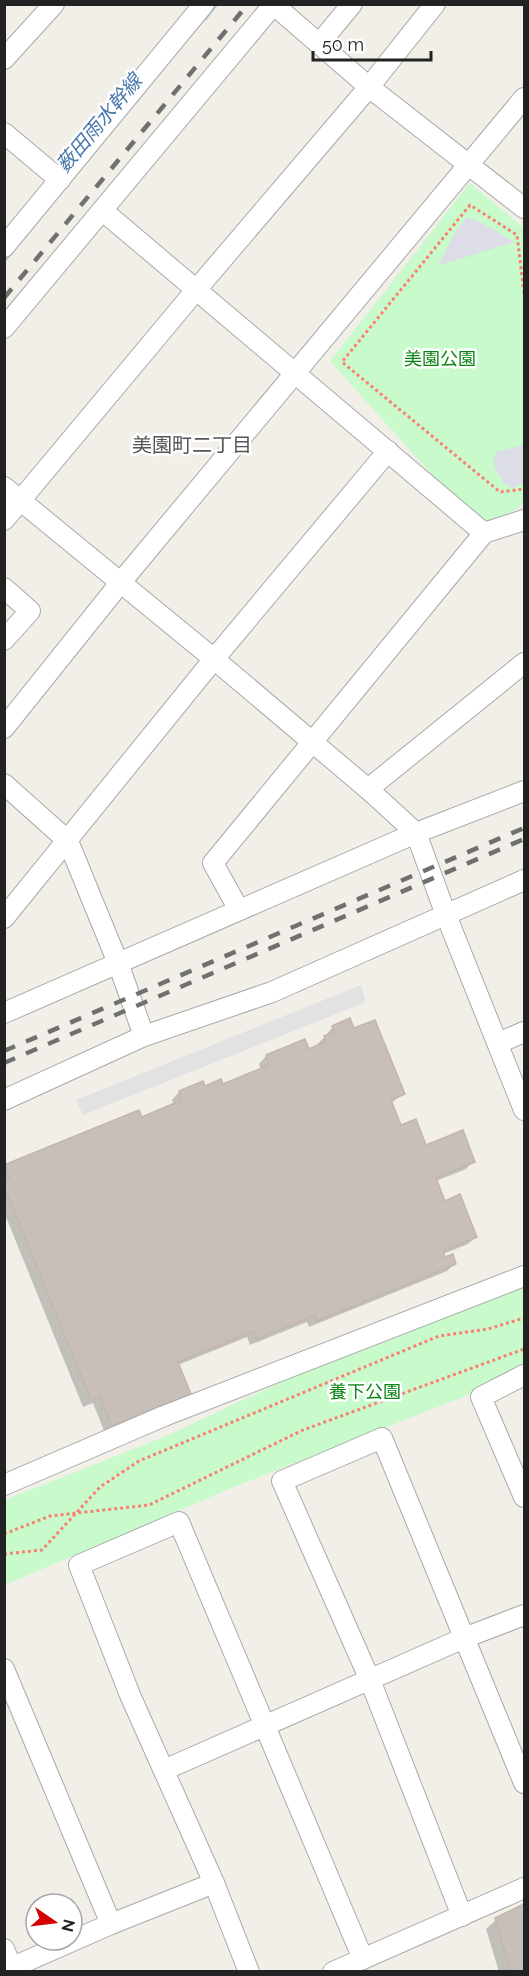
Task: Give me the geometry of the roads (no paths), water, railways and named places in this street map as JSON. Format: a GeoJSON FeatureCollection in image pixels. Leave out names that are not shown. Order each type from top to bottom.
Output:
{"type":"FeatureCollection","features":[{"type":"Feature","properties":{"kind":"street"},"geometry":{"type":"LineString","coordinates":[[4,59],[54,4]]}},
{"type":"Feature","properties":{"kind":"street"},"geometry":{"type":"LineString","coordinates":[[4,247],[204,4]]}},
{"type":"Feature","properties":{"kind":"street"},"geometry":{"type":"LineString","coordinates":[[319,44],[352,4]]}},
{"type":"Feature","properties":{"kind":"street"},"geometry":{"type":"LineString","coordinates":[[4,520],[369,87],[435,4]]}},
{"type":"Feature","properties":{"kind":"street"},"geometry":{"type":"LineString","coordinates":[[4,328],[274,5],[369,87],[525,208]]}},
{"type":"Feature","properties":{"kind":"street"},"geometry":{"type":"LineString","coordinates":[[4,728],[121,582],[525,99]]}},
{"type":"Feature","properties":{"kind":"street"},"geometry":{"type":"LineString","coordinates":[[4,133],[60,180]]}},
{"type":"Feature","properties":{"kind":"street"},"geometry":{"type":"LineString","coordinates":[[103,211],[484,534]]}},
{"type":"Feature","properties":{"kind":"street"},"geometry":{"type":"LineString","coordinates":[[4,918],[214,659],[388,451]]}},
{"type":"Feature","properties":{"kind":"street"},"geometry":{"type":"LineString","coordinates":[[4,487],[312,741],[416,833],[446,915],[525,1110]]}},
{"type":"Feature","properties":{"kind":"street"},"geometry":{"type":"LineString","coordinates":[[239,909],[213,863],[484,534],[525,520]]}},
{"type":"Feature","properties":{"kind":"street"},"geometry":{"type":"LineString","coordinates":[[4,588],[30,611],[4,640]]}},
{"type":"Feature","properties":{"kind":"street"},"geometry":{"type":"LineString","coordinates":[[368,789],[525,663]]}},
{"type":"Feature","properties":{"kind":"street"},"geometry":{"type":"LineString","coordinates":[[4,784],[68,841],[118,963],[144,1036]]}},
{"type":"Feature","properties":{"kind":"street"},"geometry":{"type":"LineString","coordinates":[[4,1013],[416,833],[525,791]]}},
{"type":"Feature","properties":{"kind":"street"},"geometry":{"type":"LineString","coordinates":[[4,1100],[144,1036],[272,992],[525,880]]}},
{"type":"Feature","properties":{"kind":"street"},"geometry":{"type":"LineString","coordinates":[[498,1043],[525,1032]]}},
{"type":"Feature","properties":{"kind":"street"},"geometry":{"type":"LineString","coordinates":[[4,1485],[164,1416],[525,1275]]}},
{"type":"Feature","properties":{"kind":"street"},"geometry":{"type":"LineString","coordinates":[[525,1375],[481,1397],[525,1497]]}},
{"type":"Feature","properties":{"kind":"street"},"geometry":{"type":"LineString","coordinates":[[462,1916],[370,1680],[282,1481],[382,1438],[525,1783]]}},
{"type":"Feature","properties":{"kind":"street"},"geometry":{"type":"LineString","coordinates":[[249,1971],[214,1883],[130,1695],[80,1564],[179,1522],[363,1959]]}},
{"type":"Feature","properties":{"kind":"street"},"geometry":{"type":"LineString","coordinates":[[164,1770],[464,1638],[525,1615]]}},
{"type":"Feature","properties":{"kind":"street"},"geometry":{"type":"LineString","coordinates":[[4,1669],[111,1924]]}},
{"type":"Feature","properties":{"kind":"street"},"geometry":{"type":"LineString","coordinates":[[4,1949],[8,1969],[111,1924],[214,1883]]}},
{"type":"Feature","properties":{"kind":"street"},"geometry":{"type":"LineString","coordinates":[[333,1971],[525,1888]]}},
{"type":"Feature","properties":{"kind":"waterway","name":"薮田雨水幹線"},"geometry":{"type":"LineString","coordinates":[[205,18],[216,4]]}},
{"type":"Feature","properties":{"kind":"waterway","name":"薮田雨水幹線"},"geometry":{"type":"LineString","coordinates":[[4,260],[12,251]]}},
{"type":"Feature","properties":{"kind":"railway"},"geometry":{"type":"LineString","coordinates":[[4,298],[248,4]]}},
{"type":"Feature","properties":{"kind":"railway"},"geometry":{"type":"LineString","coordinates":[[4,1051],[524,828]]}},
{"type":"Feature","properties":{"kind":"railway"},"geometry":{"type":"LineString","coordinates":[[4,1063],[524,839]]}},
{"type":"Feature","properties":{"kind":"district","name":"美園町二丁目"},"geometry":{"type":"Point","coordinates":[192,445]}},
{"type":"Feature","properties":{"kind":"park label","name":"美園公園"},"geometry":{"type":"Point","coordinates":[440,358]}},
{"type":"Feature","properties":{"kind":"park label","name":"養下公園"},"geometry":{"type":"Point","coordinates":[365,1391]}}]}
